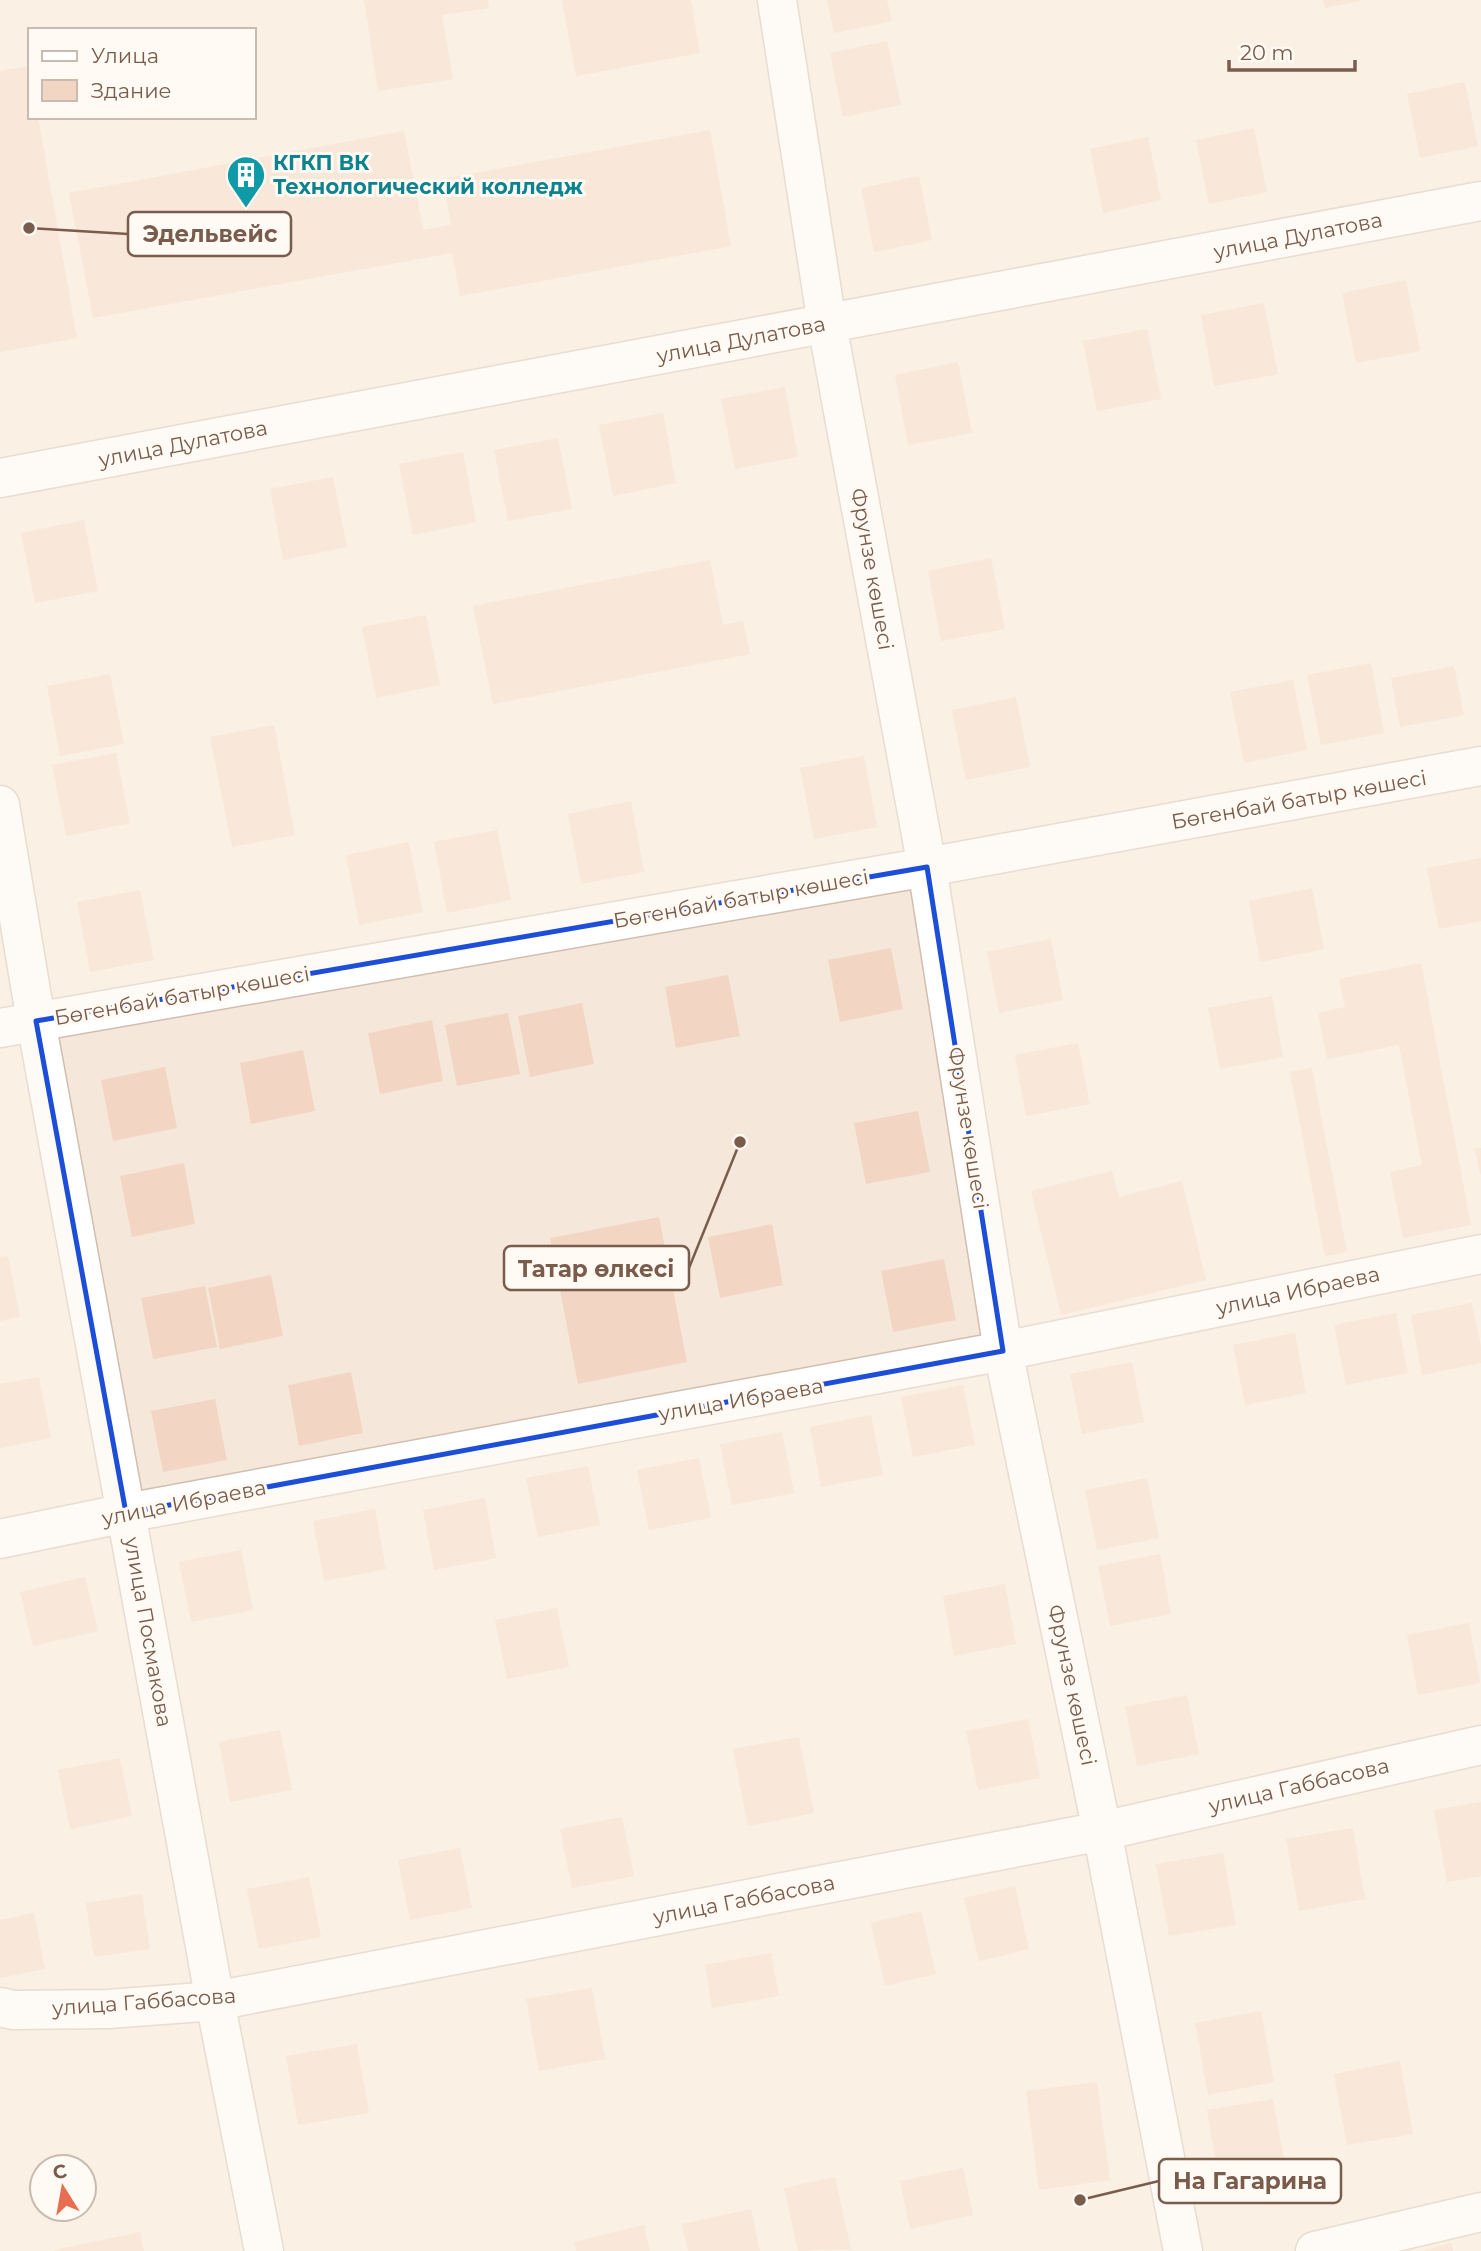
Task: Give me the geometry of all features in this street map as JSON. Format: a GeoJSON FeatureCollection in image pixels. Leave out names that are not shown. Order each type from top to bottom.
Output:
{"type":"FeatureCollection","features":[{"type":"Feature","properties":{"kind":"street","name":"Фрунзе көшесі"},"geometry":{"type":"LineString","coordinates":[[777,0],[827,324],[927,867],[1003,1352],[1102,1831],[1183,2251]]}},
{"type":"Feature","properties":{"kind":"street","name":"улица Дулатова"},"geometry":{"type":"LineString","coordinates":[[0,478],[1481,201]]}},
{"type":"Feature","properties":{"kind":"street","name":"Бөгенбай батыр көшесі"},"geometry":{"type":"LineString","coordinates":[[18,1024],[927,867],[1481,766]]}},
{"type":"Feature","properties":{"kind":"street","name":"улица Посмакова"},"geometry":{"type":"LineString","coordinates":[[0,805],[18,1024],[126,1513],[215,2001],[264,2251]]}},
{"type":"Feature","properties":{"kind":"street","name":"улица Ибраева"},"geometry":{"type":"LineString","coordinates":[[0,1539],[126,1513],[1003,1352],[1481,1254]]}},
{"type":"Feature","properties":{"kind":"street","name":"улица Габбасова"},"geometry":{"type":"LineString","coordinates":[[0,2007],[13,2010],[108,2009],[215,2001],[1102,1831],[1481,1745]]}},
{"type":"Feature","properties":{"kind":"street"},"geometry":{"type":"LineString","coordinates":[[1315,2251],[1481,2212]]}},
{"type":"Feature","properties":{"kind":"highlighted area"},"geometry":{"type":"Polygon","coordinates":[[[927,867],[1003,1351],[126,1513],[36,1021],[927,867]]]}},
{"type":"Feature","properties":{"kind":"shaded area"},"geometry":{"type":"Polygon","coordinates":[[[0,0],[1481,0],[1481,2251],[0,2251],[0,0]]]}},
{"type":"Feature","properties":{"kind":"building"},"geometry":{"type":"Polygon","coordinates":[[[364,0],[488,0],[489,8],[442,15],[453,79],[378,91],[364,0]]]}},
{"type":"Feature","properties":{"kind":"building"},"geometry":{"type":"Polygon","coordinates":[[[562,0],[691,0],[700,53],[576,76],[562,0]]]}},
{"type":"Feature","properties":{"kind":"building"},"geometry":{"type":"Polygon","coordinates":[[[827,0],[887,0],[892,21],[834,33],[827,0]]]}},
{"type":"Feature","properties":{"kind":"building"},"geometry":{"type":"Polygon","coordinates":[[[1323,0],[1360,0],[1360,1],[1325,8],[1323,0]]]}},
{"type":"Feature","properties":{"kind":"building"},"geometry":{"type":"Polygon","coordinates":[[[887,41],[901,105],[843,117],[830,53],[887,41]]]}},
{"type":"Feature","properties":{"kind":"building"},"geometry":{"type":"Polygon","coordinates":[[[28,66],[28,119],[38,119],[77,338],[0,352],[0,71],[28,66]]]}},
{"type":"Feature","properties":{"kind":"building"},"geometry":{"type":"Polygon","coordinates":[[[1465,82],[1478,146],[1420,158],[1407,94],[1465,82]]]}},
{"type":"Feature","properties":{"kind":"building"},"geometry":{"type":"Polygon","coordinates":[[[1254,128],[1267,192],[1209,204],[1196,140],[1254,128]]]}},
{"type":"Feature","properties":{"kind":"building","name":"КГКП ВК Технологический колледж"},"geometry":{"type":"Polygon","coordinates":[[[710,130],[731,246],[460,296],[452,253],[93,318],[69,193],[404,131],[423,230],[451,225],[443,179],[710,130]]]}},
{"type":"Feature","properties":{"kind":"building"},"geometry":{"type":"Polygon","coordinates":[[[1148,137],[1161,200],[1103,213],[1090,149],[1148,137]]]}},
{"type":"Feature","properties":{"kind":"building"},"geometry":{"type":"Polygon","coordinates":[[[919,176],[932,240],[874,252],[861,188],[919,176]]]}},
{"type":"Feature","properties":{"kind":"building"},"geometry":{"type":"Polygon","coordinates":[[[1406,280],[1420,351],[1356,363],[1342,293],[1406,280]]]}},
{"type":"Feature","properties":{"kind":"building"},"geometry":{"type":"Polygon","coordinates":[[[1264,303],[1278,374],[1214,386],[1201,315],[1264,303]]]}},
{"type":"Feature","properties":{"kind":"building"},"geometry":{"type":"Polygon","coordinates":[[[1147,329],[1161,399],[1097,411],[1083,341],[1147,329]]]}},
{"type":"Feature","properties":{"kind":"building"},"geometry":{"type":"Polygon","coordinates":[[[958,362],[972,433],[908,445],[895,375],[958,362]]]}},
{"type":"Feature","properties":{"kind":"building"},"geometry":{"type":"Polygon","coordinates":[[[785,387],[798,457],[735,469],[721,399],[785,387]]]}},
{"type":"Feature","properties":{"kind":"building"},"geometry":{"type":"Polygon","coordinates":[[[663,413],[676,483],[613,496],[599,425],[663,413]]]}},
{"type":"Feature","properties":{"kind":"building"},"geometry":{"type":"Polygon","coordinates":[[[558,438],[572,509],[508,521],[494,450],[558,438]]]}},
{"type":"Feature","properties":{"kind":"building"},"geometry":{"type":"Polygon","coordinates":[[[463,452],[476,522],[413,535],[399,464],[463,452]]]}},
{"type":"Feature","properties":{"kind":"building"},"geometry":{"type":"Polygon","coordinates":[[[333,477],[347,547],[283,560],[270,489],[333,477]]]}},
{"type":"Feature","properties":{"kind":"building"},"geometry":{"type":"Polygon","coordinates":[[[84,520],[98,591],[35,603],[21,533],[84,520]]]}},
{"type":"Feature","properties":{"kind":"building"},"geometry":{"type":"Polygon","coordinates":[[[991,558],[1005,629],[941,641],[928,571],[991,558]]]}},
{"type":"Feature","properties":{"kind":"building"},"geometry":{"type":"Polygon","coordinates":[[[710,560],[723,625],[743,621],[750,654],[493,704],[473,606],[710,560]]]}},
{"type":"Feature","properties":{"kind":"building"},"geometry":{"type":"Polygon","coordinates":[[[426,615],[440,685],[376,698],[362,627],[426,615]]]}},
{"type":"Feature","properties":{"kind":"building"},"geometry":{"type":"Polygon","coordinates":[[[1371,663],[1384,733],[1321,745],[1307,675],[1371,663]]]}},
{"type":"Feature","properties":{"kind":"building"},"geometry":{"type":"Polygon","coordinates":[[[1454,666],[1464,715],[1400,727],[1391,678],[1454,666]]]}},
{"type":"Feature","properties":{"kind":"building"},"geometry":{"type":"Polygon","coordinates":[[[110,674],[124,744],[60,756],[47,686],[110,674]]]}},
{"type":"Feature","properties":{"kind":"building"},"geometry":{"type":"Polygon","coordinates":[[[1293,680],[1307,750],[1244,763],[1230,692],[1293,680]]]}},
{"type":"Feature","properties":{"kind":"building"},"geometry":{"type":"Polygon","coordinates":[[[1016,697],[1030,767],[966,780],[952,710],[1016,697]]]}},
{"type":"Feature","properties":{"kind":"building"},"geometry":{"type":"Polygon","coordinates":[[[274,725],[295,835],[232,847],[210,737],[274,725]]]}},
{"type":"Feature","properties":{"kind":"building"},"geometry":{"type":"Polygon","coordinates":[[[116,753],[130,823],[66,836],[52,765],[116,753]]]}},
{"type":"Feature","properties":{"kind":"building"},"geometry":{"type":"Polygon","coordinates":[[[864,756],[877,827],[814,839],[800,768],[864,756]]]}},
{"type":"Feature","properties":{"kind":"building"},"geometry":{"type":"Polygon","coordinates":[[[631,801],[644,872],[581,884],[568,814],[631,801]]]}},
{"type":"Feature","properties":{"kind":"building"},"geometry":{"type":"Polygon","coordinates":[[[497,830],[511,900],[447,913],[434,842],[497,830]]]}},
{"type":"Feature","properties":{"kind":"building"},"geometry":{"type":"Polygon","coordinates":[[[409,842],[423,912],[359,925],[346,855],[409,842]]]}},
{"type":"Feature","properties":{"kind":"building"},"geometry":{"type":"Polygon","coordinates":[[[1481,858],[1481,921],[1439,929],[1427,868],[1481,858]]]}},
{"type":"Feature","properties":{"kind":"building"},"geometry":{"type":"Polygon","coordinates":[[[1312,888],[1324,949],[1260,962],[1249,901],[1312,888]]]}},
{"type":"Feature","properties":{"kind":"building"},"geometry":{"type":"Polygon","coordinates":[[[140,890],[154,960],[90,972],[77,902],[140,890]]]}},
{"type":"Feature","properties":{"kind":"building"},"geometry":{"type":"Polygon","coordinates":[[[1051,939],[1063,1000],[999,1013],[987,952],[1051,939]]]}},
{"type":"Feature","properties":{"kind":"building"},"geometry":{"type":"Polygon","coordinates":[[[891,948],[903,1009],[840,1022],[828,960],[891,948]]]}},
{"type":"Feature","properties":{"kind":"building"},"geometry":{"type":"Polygon","coordinates":[[[1421,963],[1471,1225],[1403,1238],[1390,1172],[1422,1165],[1399,1045],[1327,1059],[1318,1013],[1345,1007],[1339,979],[1421,963]]]}},
{"type":"Feature","properties":{"kind":"building"},"geometry":{"type":"Polygon","coordinates":[[[728,975],[740,1036],[676,1048],[665,987],[728,975]]]}},
{"type":"Feature","properties":{"kind":"building"},"geometry":{"type":"Polygon","coordinates":[[[1272,996],[1283,1057],[1220,1069],[1208,1008],[1272,996]]]}},
{"type":"Feature","properties":{"kind":"building"},"geometry":{"type":"Polygon","coordinates":[[[582,1003],[594,1064],[530,1077],[518,1016],[582,1003]]]}},
{"type":"Feature","properties":{"kind":"building"},"geometry":{"type":"Polygon","coordinates":[[[508,1013],[520,1074],[457,1086],[445,1025],[508,1013]]]}},
{"type":"Feature","properties":{"kind":"building"},"geometry":{"type":"Polygon","coordinates":[[[432,1020],[443,1081],[380,1094],[368,1033],[432,1020]]]}},
{"type":"Feature","properties":{"kind":"building"},"geometry":{"type":"Polygon","coordinates":[[[1078,1043],[1090,1104],[1026,1116],[1015,1055],[1078,1043]]]}},
{"type":"Feature","properties":{"kind":"building"},"geometry":{"type":"Polygon","coordinates":[[[303,1050],[315,1111],[251,1124],[240,1063],[303,1050]]]}},
{"type":"Feature","properties":{"kind":"building"},"geometry":{"type":"Polygon","coordinates":[[[165,1067],[177,1128],[113,1141],[101,1080],[165,1067]]]}},
{"type":"Feature","properties":{"kind":"building"},"geometry":{"type":"Polygon","coordinates":[[[1312,1068],[1347,1252],[1325,1256],[1290,1072],[1312,1068]]]}},
{"type":"Feature","properties":{"kind":"building"},"geometry":{"type":"Polygon","coordinates":[[[918,1111],[930,1172],[866,1184],[854,1123],[918,1111]]]}},
{"type":"Feature","properties":{"kind":"building"},"geometry":{"type":"Polygon","coordinates":[[[1481,1148],[1481,1174],[1480,1174],[1475,1149],[1481,1148]]]}},
{"type":"Feature","properties":{"kind":"building"},"geometry":{"type":"Polygon","coordinates":[[[184,1163],[195,1224],[132,1237],[120,1176],[184,1163]]]}},
{"type":"Feature","properties":{"kind":"building"},"geometry":{"type":"Polygon","coordinates":[[[1112,1171],[1119,1197],[1182,1181],[1206,1280],[1061,1315],[1031,1191],[1112,1171]]]}},
{"type":"Feature","properties":{"kind":"building"},"geometry":{"type":"Polygon","coordinates":[[[659,1217],[687,1362],[578,1384],[550,1238],[659,1217]]]}},
{"type":"Feature","properties":{"kind":"building"},"geometry":{"type":"Polygon","coordinates":[[[772,1224],[783,1285],[720,1298],[708,1237],[772,1224]]]}},
{"type":"Feature","properties":{"kind":"building"},"geometry":{"type":"Polygon","coordinates":[[[8,1256],[20,1317],[0,1321],[0,1257],[8,1256]]]}},
{"type":"Feature","properties":{"kind":"building"},"geometry":{"type":"Polygon","coordinates":[[[944,1259],[956,1320],[893,1332],[881,1271],[944,1259]]]}},
{"type":"Feature","properties":{"kind":"building"},"geometry":{"type":"Polygon","coordinates":[[[271,1275],[283,1336],[220,1349],[208,1288],[271,1275]]]}},
{"type":"Feature","properties":{"kind":"building"},"geometry":{"type":"Polygon","coordinates":[[[205,1286],[217,1347],[153,1359],[141,1298],[205,1286]]]}},
{"type":"Feature","properties":{"kind":"building"},"geometry":{"type":"Polygon","coordinates":[[[1472,1303],[1481,1347],[1481,1363],[1422,1375],[1411,1315],[1472,1303]]]}},
{"type":"Feature","properties":{"kind":"building"},"geometry":{"type":"Polygon","coordinates":[[[1396,1313],[1408,1373],[1346,1385],[1334,1325],[1396,1313]]]}},
{"type":"Feature","properties":{"kind":"building"},"geometry":{"type":"Polygon","coordinates":[[[1295,1333],[1306,1393],[1245,1405],[1233,1345],[1295,1333]]]}},
{"type":"Feature","properties":{"kind":"building"},"geometry":{"type":"Polygon","coordinates":[[[1132,1362],[1144,1422],[1082,1434],[1070,1374],[1132,1362]]]}},
{"type":"Feature","properties":{"kind":"building"},"geometry":{"type":"Polygon","coordinates":[[[351,1372],[363,1433],[299,1446],[288,1385],[351,1372]]]}},
{"type":"Feature","properties":{"kind":"building"},"geometry":{"type":"Polygon","coordinates":[[[39,1377],[51,1438],[0,1448],[0,1384],[39,1377]]]}},
{"type":"Feature","properties":{"kind":"building"},"geometry":{"type":"Polygon","coordinates":[[[963,1385],[975,1445],[913,1457],[901,1397],[963,1385]]]}},
{"type":"Feature","properties":{"kind":"building"},"geometry":{"type":"Polygon","coordinates":[[[215,1399],[227,1460],[163,1472],[151,1411],[215,1399]]]}},
{"type":"Feature","properties":{"kind":"building"},"geometry":{"type":"Polygon","coordinates":[[[871,1415],[883,1475],[821,1487],[810,1427],[871,1415]]]}},
{"type":"Feature","properties":{"kind":"building"},"geometry":{"type":"Polygon","coordinates":[[[782,1432],[794,1493],[732,1505],[720,1444],[782,1432]]]}},
{"type":"Feature","properties":{"kind":"building"},"geometry":{"type":"Polygon","coordinates":[[[699,1458],[711,1518],[649,1530],[637,1470],[699,1458]]]}},
{"type":"Feature","properties":{"kind":"building"},"geometry":{"type":"Polygon","coordinates":[[[588,1466],[600,1525],[538,1537],[526,1478],[588,1466]]]}},
{"type":"Feature","properties":{"kind":"building"},"geometry":{"type":"Polygon","coordinates":[[[1147,1478],[1159,1538],[1097,1550],[1085,1490],[1147,1478]]]}},
{"type":"Feature","properties":{"kind":"building"},"geometry":{"type":"Polygon","coordinates":[[[485,1498],[496,1558],[434,1570],[423,1510],[485,1498]]]}},
{"type":"Feature","properties":{"kind":"building"},"geometry":{"type":"Polygon","coordinates":[[[375,1509],[386,1569],[324,1581],[313,1521],[375,1509]]]}},
{"type":"Feature","properties":{"kind":"building"},"geometry":{"type":"Polygon","coordinates":[[[241,1550],[253,1610],[191,1622],[179,1562],[241,1550]]]}},
{"type":"Feature","properties":{"kind":"building"},"geometry":{"type":"Polygon","coordinates":[[[1160,1554],[1171,1614],[1110,1626],[1098,1566],[1160,1554]]]}},
{"type":"Feature","properties":{"kind":"building"},"geometry":{"type":"Polygon","coordinates":[[[85,1577],[98,1631],[33,1646],[20,1592],[85,1577]]]}},
{"type":"Feature","properties":{"kind":"building"},"geometry":{"type":"Polygon","coordinates":[[[1005,1584],[1016,1644],[954,1656],[943,1596],[1005,1584]]]}},
{"type":"Feature","properties":{"kind":"building"},"geometry":{"type":"Polygon","coordinates":[[[557,1608],[569,1667],[507,1679],[495,1620],[557,1608]]]}},
{"type":"Feature","properties":{"kind":"building"},"geometry":{"type":"Polygon","coordinates":[[[1469,1623],[1480,1683],[1418,1695],[1407,1635],[1469,1623]]]}},
{"type":"Feature","properties":{"kind":"building"},"geometry":{"type":"Polygon","coordinates":[[[1187,1695],[1199,1754],[1137,1766],[1125,1707],[1187,1695]]]}},
{"type":"Feature","properties":{"kind":"building"},"geometry":{"type":"Polygon","coordinates":[[[1028,1719],[1040,1778],[978,1790],[966,1731],[1028,1719]]]}},
{"type":"Feature","properties":{"kind":"building"},"geometry":{"type":"Polygon","coordinates":[[[280,1730],[292,1790],[230,1802],[219,1742],[280,1730]]]}},
{"type":"Feature","properties":{"kind":"building"},"geometry":{"type":"Polygon","coordinates":[[[799,1737],[814,1813],[748,1826],[733,1749],[799,1737]]]}},
{"type":"Feature","properties":{"kind":"building"},"geometry":{"type":"Polygon","coordinates":[[[120,1758],[132,1816],[70,1829],[58,1770],[120,1758]]]}},
{"type":"Feature","properties":{"kind":"building"},"geometry":{"type":"Polygon","coordinates":[[[1481,1802],[1481,1876],[1447,1882],[1434,1810],[1481,1802]]]}},
{"type":"Feature","properties":{"kind":"building"},"geometry":{"type":"Polygon","coordinates":[[[622,1817],[634,1876],[572,1888],[560,1829],[622,1817]]]}},
{"type":"Feature","properties":{"kind":"building"},"geometry":{"type":"Polygon","coordinates":[[[1353,1828],[1365,1899],[1299,1911],[1286,1839],[1353,1828]]]}},
{"type":"Feature","properties":{"kind":"building"},"geometry":{"type":"Polygon","coordinates":[[[460,1848],[472,1908],[410,1920],[398,1860],[460,1848]]]}},
{"type":"Feature","properties":{"kind":"building"},"geometry":{"type":"Polygon","coordinates":[[[1223,1853],[1236,1925],[1169,1936],[1156,1864],[1223,1853]]]}},
{"type":"Feature","properties":{"kind":"building"},"geometry":{"type":"Polygon","coordinates":[[[309,1877],[321,1937],[259,1949],[247,1889],[309,1877]]]}},
{"type":"Feature","properties":{"kind":"building"},"geometry":{"type":"Polygon","coordinates":[[[1015,1886],[1029,1949],[979,1961],[964,1898],[1015,1886]]]}},
{"type":"Feature","properties":{"kind":"building"},"geometry":{"type":"Polygon","coordinates":[[[142,1894],[150,1949],[94,1957],[86,1903],[142,1894]]]}},
{"type":"Feature","properties":{"kind":"building"},"geometry":{"type":"Polygon","coordinates":[[[921,1911],[936,1974],[885,1986],[871,1923],[921,1911]]]}},
{"type":"Feature","properties":{"kind":"building"},"geometry":{"type":"Polygon","coordinates":[[[34,1913],[45,1969],[0,1978],[0,1920],[34,1913]]]}},
{"type":"Feature","properties":{"kind":"building"},"geometry":{"type":"Polygon","coordinates":[[[771,1953],[779,1996],[712,2008],[705,1965],[771,1953]]]}},
{"type":"Feature","properties":{"kind":"building"},"geometry":{"type":"Polygon","coordinates":[[[592,1988],[605,2059],[539,2071],[526,1999],[592,1988]]]}},
{"type":"Feature","properties":{"kind":"building"},"geometry":{"type":"Polygon","coordinates":[[[1261,2011],[1274,2082],[1208,2095],[1195,2023],[1261,2011]]]}},
{"type":"Feature","properties":{"kind":"building"},"geometry":{"type":"Polygon","coordinates":[[[357,2044],[369,2113],[298,2125],[286,2056],[357,2044]]]}},
{"type":"Feature","properties":{"kind":"building"},"geometry":{"type":"Polygon","coordinates":[[[1400,2061],[1413,2134],[1347,2145],[1334,2074],[1400,2061]]]}},
{"type":"Feature","properties":{"kind":"building"},"geometry":{"type":"Polygon","coordinates":[[[1097,2082],[1110,2180],[1039,2190],[1026,2091],[1097,2082]]]}},
{"type":"Feature","properties":{"kind":"building"},"geometry":{"type":"Polygon","coordinates":[[[1273,2099],[1286,2170],[1219,2182],[1207,2110],[1273,2099]]]}},
{"type":"Feature","properties":{"kind":"building"},"geometry":{"type":"Polygon","coordinates":[[[963,2168],[973,2215],[910,2229],[900,2181],[963,2168]]]}},
{"type":"Feature","properties":{"kind":"building"},"geometry":{"type":"Polygon","coordinates":[[[835,2177],[851,2249],[798,2251],[784,2188],[835,2177]]]}},
{"type":"Feature","properties":{"kind":"building"},"geometry":{"type":"Polygon","coordinates":[[[751,2209],[760,2251],[688,2251],[682,2224],[751,2209]]]}},
{"type":"Feature","properties":{"kind":"building"},"geometry":{"type":"Polygon","coordinates":[[[644,2225],[650,2251],[576,2251],[574,2242],[644,2225]]]}},
{"type":"Feature","properties":{"kind":"building"},"geometry":{"type":"Polygon","coordinates":[[[140,2232],[144,2251],[54,2251],[54,2250],[140,2232]]]}},
{"type":"Feature","properties":{"kind":"building"},"geometry":{"type":"Polygon","coordinates":[[[1451,2243],[1453,2251],[1425,2251],[1425,2250],[1451,2243]]]}},
{"type":"Feature","properties":{"kind":"place","name":"КГКП ВК Технологический колледж"},"geometry":{"type":"Point","coordinates":[246,209]}},
{"type":"Feature","properties":{"kind":"place","name":"Эдельвейс"},"geometry":{"type":"Point","coordinates":[29,228]}},
{"type":"Feature","properties":{"kind":"place","name":"Татар өлкесі"},"geometry":{"type":"Point","coordinates":[740,1142]}},
{"type":"Feature","properties":{"kind":"place","name":"На Гагарина"},"geometry":{"type":"Point","coordinates":[1080,2200]}}]}
